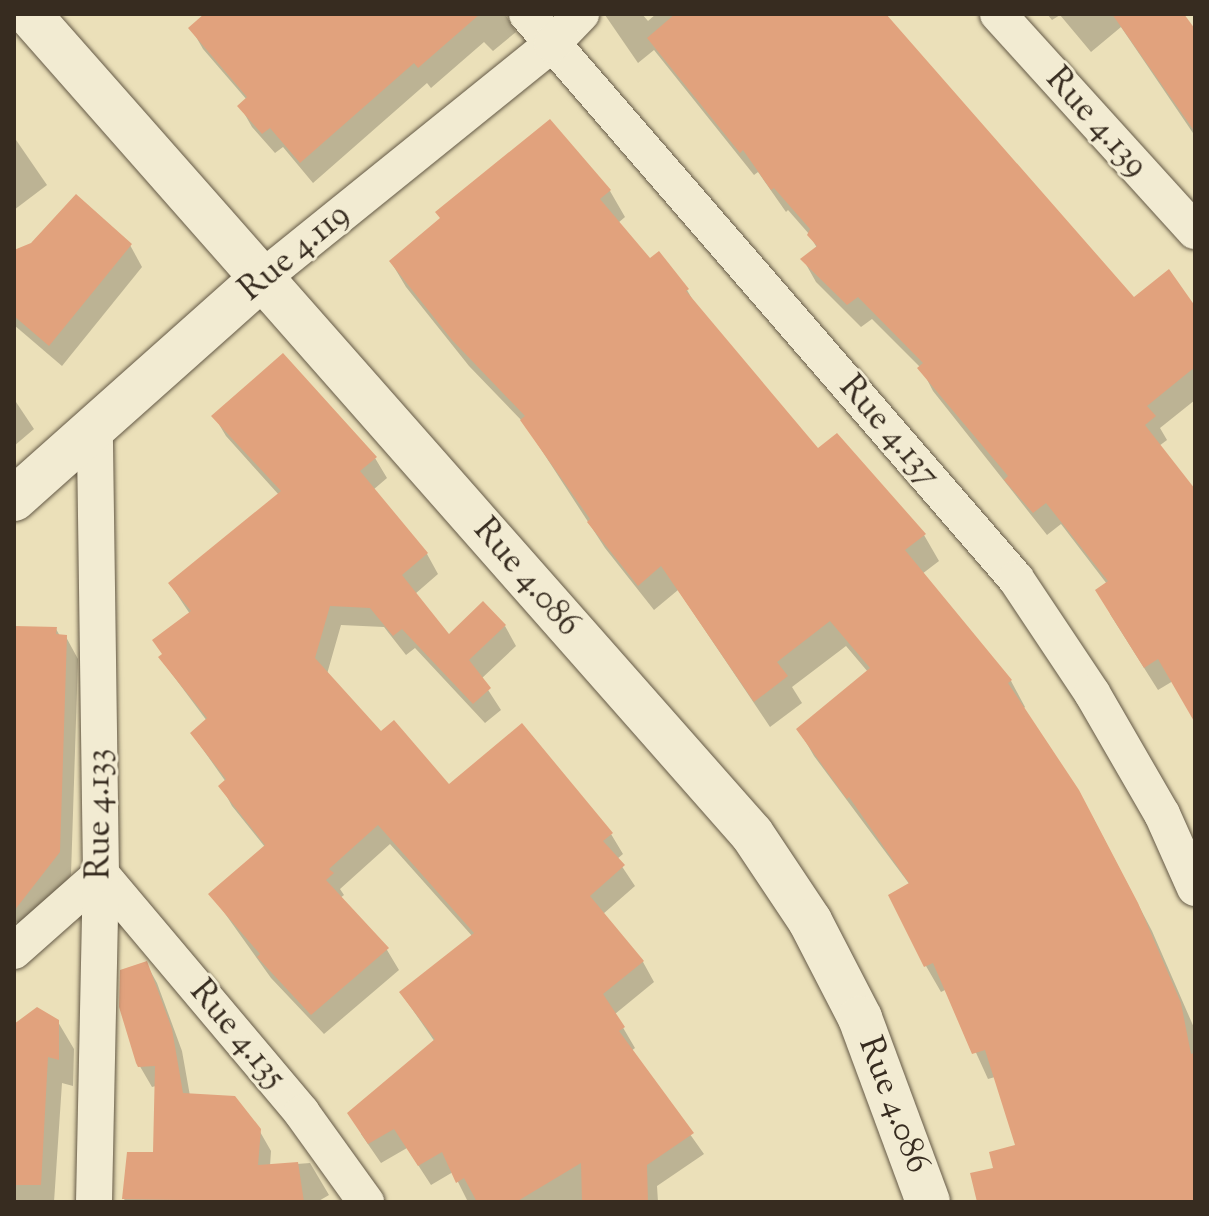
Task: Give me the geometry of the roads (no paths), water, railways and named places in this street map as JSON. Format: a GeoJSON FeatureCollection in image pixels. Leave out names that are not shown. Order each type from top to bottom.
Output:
{"type":"FeatureCollection","features":[{"type":"Feature","properties":{"kind":"street","name":"Rue 4.086"},"geometry":{"type":"LineString","coordinates":[[29,14],[752,834],[810,921],[860,1018],[928,1202]]}},
{"type":"Feature","properties":{"kind":"street","name":"Rue 4.137"},"geometry":{"type":"LineString","coordinates":[[527,14],[1016,579],[1092,693],[1162,814],[1195,888]]}},
{"type":"Feature","properties":{"kind":"street","name":"Rue 4.119"},"geometry":{"type":"LineString","coordinates":[[14,499],[261,279],[552,44],[581,14]]}},
{"type":"Feature","properties":{"kind":"street","name":"Rue 4.139"},"geometry":{"type":"LineString","coordinates":[[998,14],[1195,231]]}},
{"type":"Feature","properties":{"kind":"street","name":"Rue 4.133"},"geometry":{"type":"LineString","coordinates":[[94,1202],[101,874],[95,427]]}},
{"type":"Feature","properties":{"kind":"street"},"geometry":{"type":"LineString","coordinates":[[14,951],[101,874]]}},
{"type":"Feature","properties":{"kind":"street","name":"Rue 4.135"},"geometry":{"type":"LineString","coordinates":[[101,874],[302,1113],[366,1202]]}}]}
